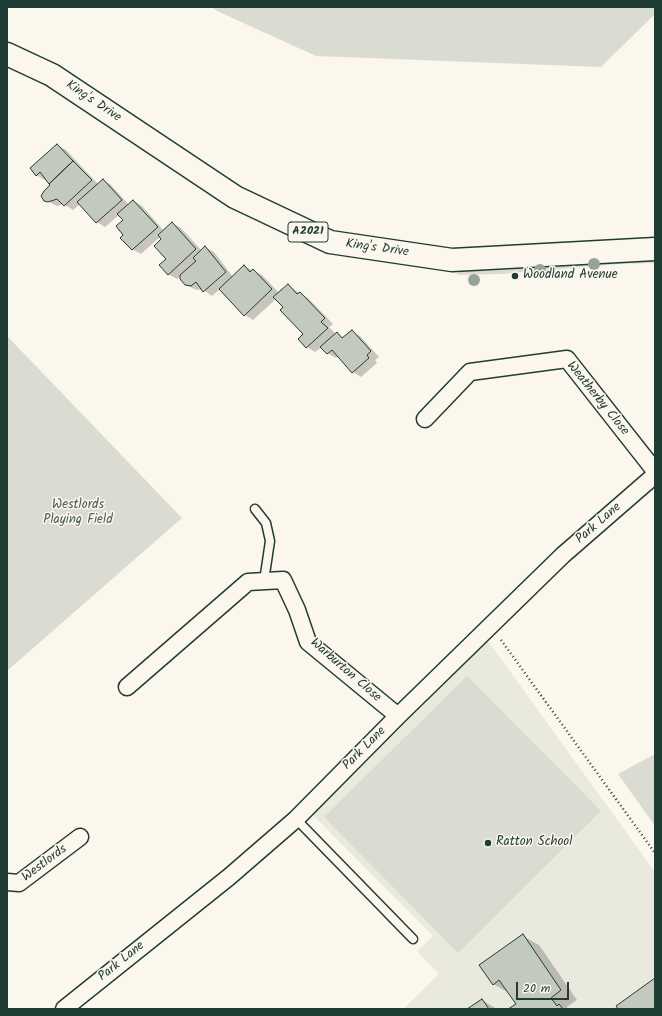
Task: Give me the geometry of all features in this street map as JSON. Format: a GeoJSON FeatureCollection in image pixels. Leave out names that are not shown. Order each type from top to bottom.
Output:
{"type":"FeatureCollection","features":[{"type":"Feature","properties":{"kind":"main road","name":"King's Drive"},"geometry":{"type":"LineString","coordinates":[[7,54],[52,75],[235,197],[330,242],[452,260],[655,249]]}},
{"type":"Feature","properties":{"kind":"street","name":"Weatherby Close"},"geometry":{"type":"LineString","coordinates":[[425,419],[470,372],[567,359],[655,471]]}},
{"type":"Feature","properties":{"kind":"street","name":"Park Lane"},"geometry":{"type":"LineString","coordinates":[[64,1009],[229,877],[296,819],[398,716],[563,555],[655,475]]}},
{"type":"Feature","properties":{"kind":"street","name":"Warburton Close"},"geometry":{"type":"LineString","coordinates":[[127,687],[248,582],[283,580],[297,610],[308,642],[398,716]]}},
{"type":"Feature","properties":{"kind":"street","name":"Westlords"},"geometry":{"type":"LineString","coordinates":[[7,882],[19,883],[80,837]]}},
{"type":"Feature","properties":{"kind":"lane"},"geometry":{"type":"LineString","coordinates":[[255,509],[266,523],[270,541],[264,581]]}},
{"type":"Feature","properties":{"kind":"lane"},"geometry":{"type":"LineString","coordinates":[[296,819],[413,939]]}},
{"type":"Feature","properties":{"kind":"path"},"geometry":{"type":"LineString","coordinates":[[491,626],[655,853]]}},
{"type":"Feature","properties":{"kind":"shaded area","name":"Ratton School"},"geometry":{"type":"Polygon","coordinates":[[[488,641],[655,872],[655,1009],[403,1009],[439,974],[417,951],[433,936],[313,815],[488,641]]]}},
{"type":"Feature","properties":{"kind":"green space"},"geometry":{"type":"Polygon","coordinates":[[[212,7],[655,7],[655,14],[601,67],[316,56],[217,11],[212,7]]]}},
{"type":"Feature","properties":{"kind":"green space"},"geometry":{"type":"Polygon","coordinates":[[[655,259],[655,263],[619,264],[500,274],[456,275],[460,271],[499,270],[655,259]]]}},
{"type":"Feature","properties":{"kind":"green space","name":"Westlords Playing Field"},"geometry":{"type":"Polygon","coordinates":[[[7,336],[182,518],[7,671],[7,336]]]}},
{"type":"Feature","properties":{"kind":"green space"},"geometry":{"type":"Polygon","coordinates":[[[467,676],[601,811],[458,953],[324,817],[467,676]]]}},
{"type":"Feature","properties":{"kind":"green space"},"geometry":{"type":"Polygon","coordinates":[[[655,754],[655,826],[618,774],[655,754]]]}},
{"type":"Feature","properties":{"kind":"building"},"geometry":{"type":"Polygon","coordinates":[[[57,144],[73,161],[49,184],[40,172],[36,176],[30,168],[57,144]]]}},
{"type":"Feature","properties":{"kind":"building"},"geometry":{"type":"Polygon","coordinates":[[[73,161],[92,180],[64,206],[57,199],[48,202],[44,201],[41,196],[50,185],[49,184],[73,161]]]}},
{"type":"Feature","properties":{"kind":"building"},"geometry":{"type":"Polygon","coordinates":[[[103,179],[122,200],[96,223],[77,202],[103,179]]]}},
{"type":"Feature","properties":{"kind":"building"},"geometry":{"type":"Polygon","coordinates":[[[133,200],[158,227],[132,250],[120,238],[123,235],[116,226],[123,220],[117,214],[133,200]]]}},
{"type":"Feature","properties":{"kind":"building"},"geometry":{"type":"Polygon","coordinates":[[[172,222],[196,249],[168,275],[159,265],[166,259],[154,246],[161,239],[158,235],[172,222]]]}},
{"type":"Feature","properties":{"kind":"building"},"geometry":{"type":"Polygon","coordinates":[[[205,246],[226,272],[203,292],[196,282],[191,286],[185,285],[180,279],[180,275],[196,261],[193,258],[205,246]]]}},
{"type":"Feature","properties":{"kind":"building"},"geometry":{"type":"Polygon","coordinates":[[[244,265],[250,272],[253,269],[272,289],[244,316],[219,289],[244,265]]]}},
{"type":"Feature","properties":{"kind":"building"},"geometry":{"type":"Polygon","coordinates":[[[288,284],[297,294],[300,292],[325,318],[321,322],[328,328],[306,348],[298,339],[303,334],[280,310],[283,307],[273,297],[288,284]]]}},
{"type":"Feature","properties":{"kind":"building"},"geometry":{"type":"Polygon","coordinates":[[[352,330],[371,351],[367,355],[369,358],[352,373],[332,350],[327,354],[320,347],[337,332],[342,338],[352,330]]]}},
{"type":"Feature","properties":{"kind":"building"},"geometry":{"type":"Polygon","coordinates":[[[523,934],[561,990],[551,998],[557,1006],[559,1004],[563,1009],[508,1009],[516,1004],[499,980],[493,985],[479,965],[523,934]]]}},
{"type":"Feature","properties":{"kind":"building"},"geometry":{"type":"Polygon","coordinates":[[[655,978],[655,1009],[618,1009],[616,1006],[655,978]]]}},
{"type":"Feature","properties":{"kind":"building"},"geometry":{"type":"Polygon","coordinates":[[[482,999],[489,1009],[467,1009],[482,999]]]}},
{"type":"Feature","properties":{"kind":"place","name":"Woodland Avenue"},"geometry":{"type":"Point","coordinates":[515,276]}},
{"type":"Feature","properties":{"kind":"place","name":"Ratton School"},"geometry":{"type":"Point","coordinates":[488,843]}}]}
